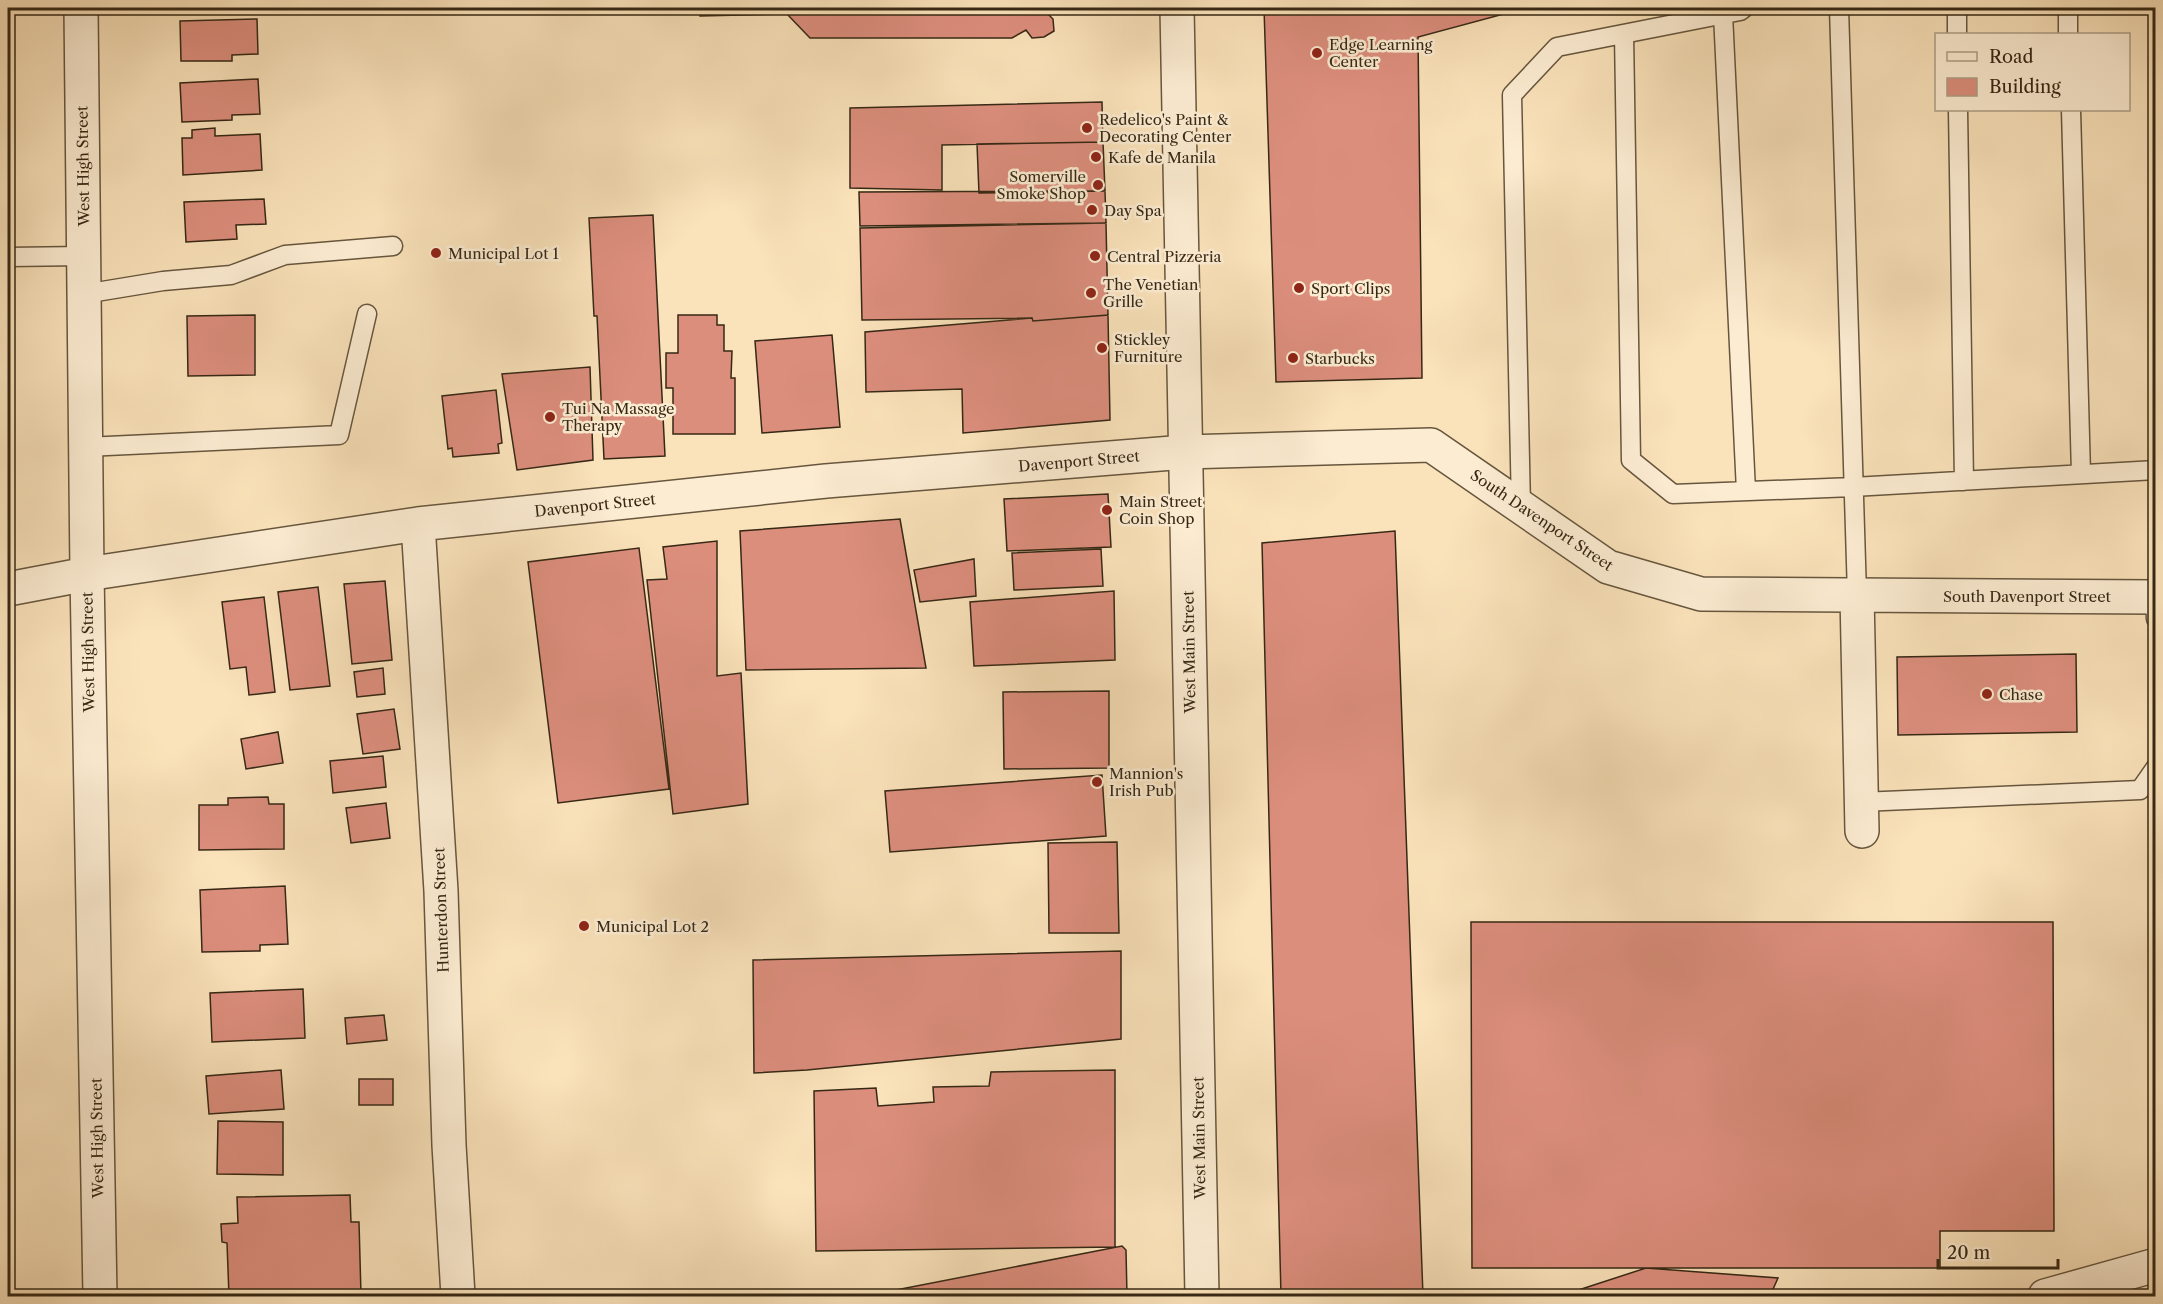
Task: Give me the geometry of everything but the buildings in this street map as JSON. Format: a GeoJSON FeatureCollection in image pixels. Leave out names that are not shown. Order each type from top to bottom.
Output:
{"type":"FeatureCollection","features":[{"type":"Feature","properties":{"kind":"street","name":"West High Street"},"geometry":{"type":"LineString","coordinates":[[81,8],[87,574],[99,1296]]}},
{"type":"Feature","properties":{"kind":"street","name":"West Main Street"},"geometry":{"type":"LineString","coordinates":[[1177,8],[1202,1296]]}},
{"type":"Feature","properties":{"kind":"street","name":"South Davenport Street"},"geometry":{"type":"LineString","coordinates":[[1185,452],[1431,445],[1608,567],[1701,594],[2155,597]]}},
{"type":"Feature","properties":{"kind":"street","name":"Davenport Street"},"geometry":{"type":"LineString","coordinates":[[8,589],[87,574],[418,524],[826,481],[1185,452]]}},
{"type":"Feature","properties":{"kind":"street","name":"Hunterdon Street"},"geometry":{"type":"LineString","coordinates":[[418,524],[441,880],[449,1145],[458,1296]]}},
{"type":"Feature","properties":{"kind":"street"},"geometry":{"type":"LineString","coordinates":[[1857,595],[1861,816]]}},
{"type":"Feature","properties":{"kind":"street"},"geometry":{"type":"LineString","coordinates":[[2044,1296],[2156,1265]]}},
{"type":"Feature","properties":{"kind":"lane"},"geometry":{"type":"LineString","coordinates":[[1521,507],[1512,95],[1557,47],[1740,11],[1744,8]]}},
{"type":"Feature","properties":{"kind":"lane"},"geometry":{"type":"LineString","coordinates":[[1839,8],[1857,595]]}},
{"type":"Feature","properties":{"kind":"lane"},"geometry":{"type":"LineString","coordinates":[[1957,8],[1957,33]]}},
{"type":"Feature","properties":{"kind":"lane"},"geometry":{"type":"LineString","coordinates":[[2067,8],[2068,33]]}},
{"type":"Feature","properties":{"kind":"lane"},"geometry":{"type":"LineString","coordinates":[[1723,14],[1746,491]]}},
{"type":"Feature","properties":{"kind":"lane"},"geometry":{"type":"LineString","coordinates":[[1624,34],[1631,460],[1672,494],[1854,487],[2156,470]]}},
{"type":"Feature","properties":{"kind":"lane"},"geometry":{"type":"LineString","coordinates":[[1958,111],[1964,481]]}},
{"type":"Feature","properties":{"kind":"lane"},"geometry":{"type":"LineString","coordinates":[[2070,111],[2081,474]]}},
{"type":"Feature","properties":{"kind":"lane"},"geometry":{"type":"LineString","coordinates":[[84,294],[163,281],[231,275],[285,255],[393,246]]}},
{"type":"Feature","properties":{"kind":"lane"},"geometry":{"type":"LineString","coordinates":[[8,257],[84,256]]}},
{"type":"Feature","properties":{"kind":"lane"},"geometry":{"type":"LineString","coordinates":[[86,447],[339,435],[367,314]]}},
{"type":"Feature","properties":{"kind":"lane"},"geometry":{"type":"LineString","coordinates":[[2155,597],[2156,619]]}},
{"type":"Feature","properties":{"kind":"lane"},"geometry":{"type":"LineString","coordinates":[[1861,816],[2140,790],[2156,767]]}},
{"type":"Feature","properties":{"kind":"place","name":"Edge Learning Center"},"geometry":{"type":"Point","coordinates":[1317,53]}},
{"type":"Feature","properties":{"kind":"place","name":"Redelico's Paint & Decorating Center"},"geometry":{"type":"Point","coordinates":[1087,128]}},
{"type":"Feature","properties":{"kind":"place","name":"Kafe de Manila"},"geometry":{"type":"Point","coordinates":[1096,157]}},
{"type":"Feature","properties":{"kind":"place","name":"Somerville Smoke Shop"},"geometry":{"type":"Point","coordinates":[1098,185]}},
{"type":"Feature","properties":{"kind":"place","name":"Day Spa"},"geometry":{"type":"Point","coordinates":[1092,210]}},
{"type":"Feature","properties":{"kind":"place","name":"Municipal Lot 1"},"geometry":{"type":"Point","coordinates":[436,253]}},
{"type":"Feature","properties":{"kind":"place","name":"Central Pizzeria"},"geometry":{"type":"Point","coordinates":[1095,256]}},
{"type":"Feature","properties":{"kind":"place","name":"Sport Clips"},"geometry":{"type":"Point","coordinates":[1299,288]}},
{"type":"Feature","properties":{"kind":"place","name":"The Venetian Grille"},"geometry":{"type":"Point","coordinates":[1091,293]}},
{"type":"Feature","properties":{"kind":"place","name":"Stickley Furniture"},"geometry":{"type":"Point","coordinates":[1102,348]}},
{"type":"Feature","properties":{"kind":"place","name":"Starbucks"},"geometry":{"type":"Point","coordinates":[1293,358]}},
{"type":"Feature","properties":{"kind":"place","name":"Tui Na Massage Therapy"},"geometry":{"type":"Point","coordinates":[550,417]}},
{"type":"Feature","properties":{"kind":"place","name":"Main Street Coin Shop"},"geometry":{"type":"Point","coordinates":[1107,510]}},
{"type":"Feature","properties":{"kind":"place","name":"Chase"},"geometry":{"type":"Point","coordinates":[1987,694]}},
{"type":"Feature","properties":{"kind":"place","name":"Mannion's Irish Pub"},"geometry":{"type":"Point","coordinates":[1097,782]}},
{"type":"Feature","properties":{"kind":"place","name":"Municipal Lot 2"},"geometry":{"type":"Point","coordinates":[584,926]}}]}
